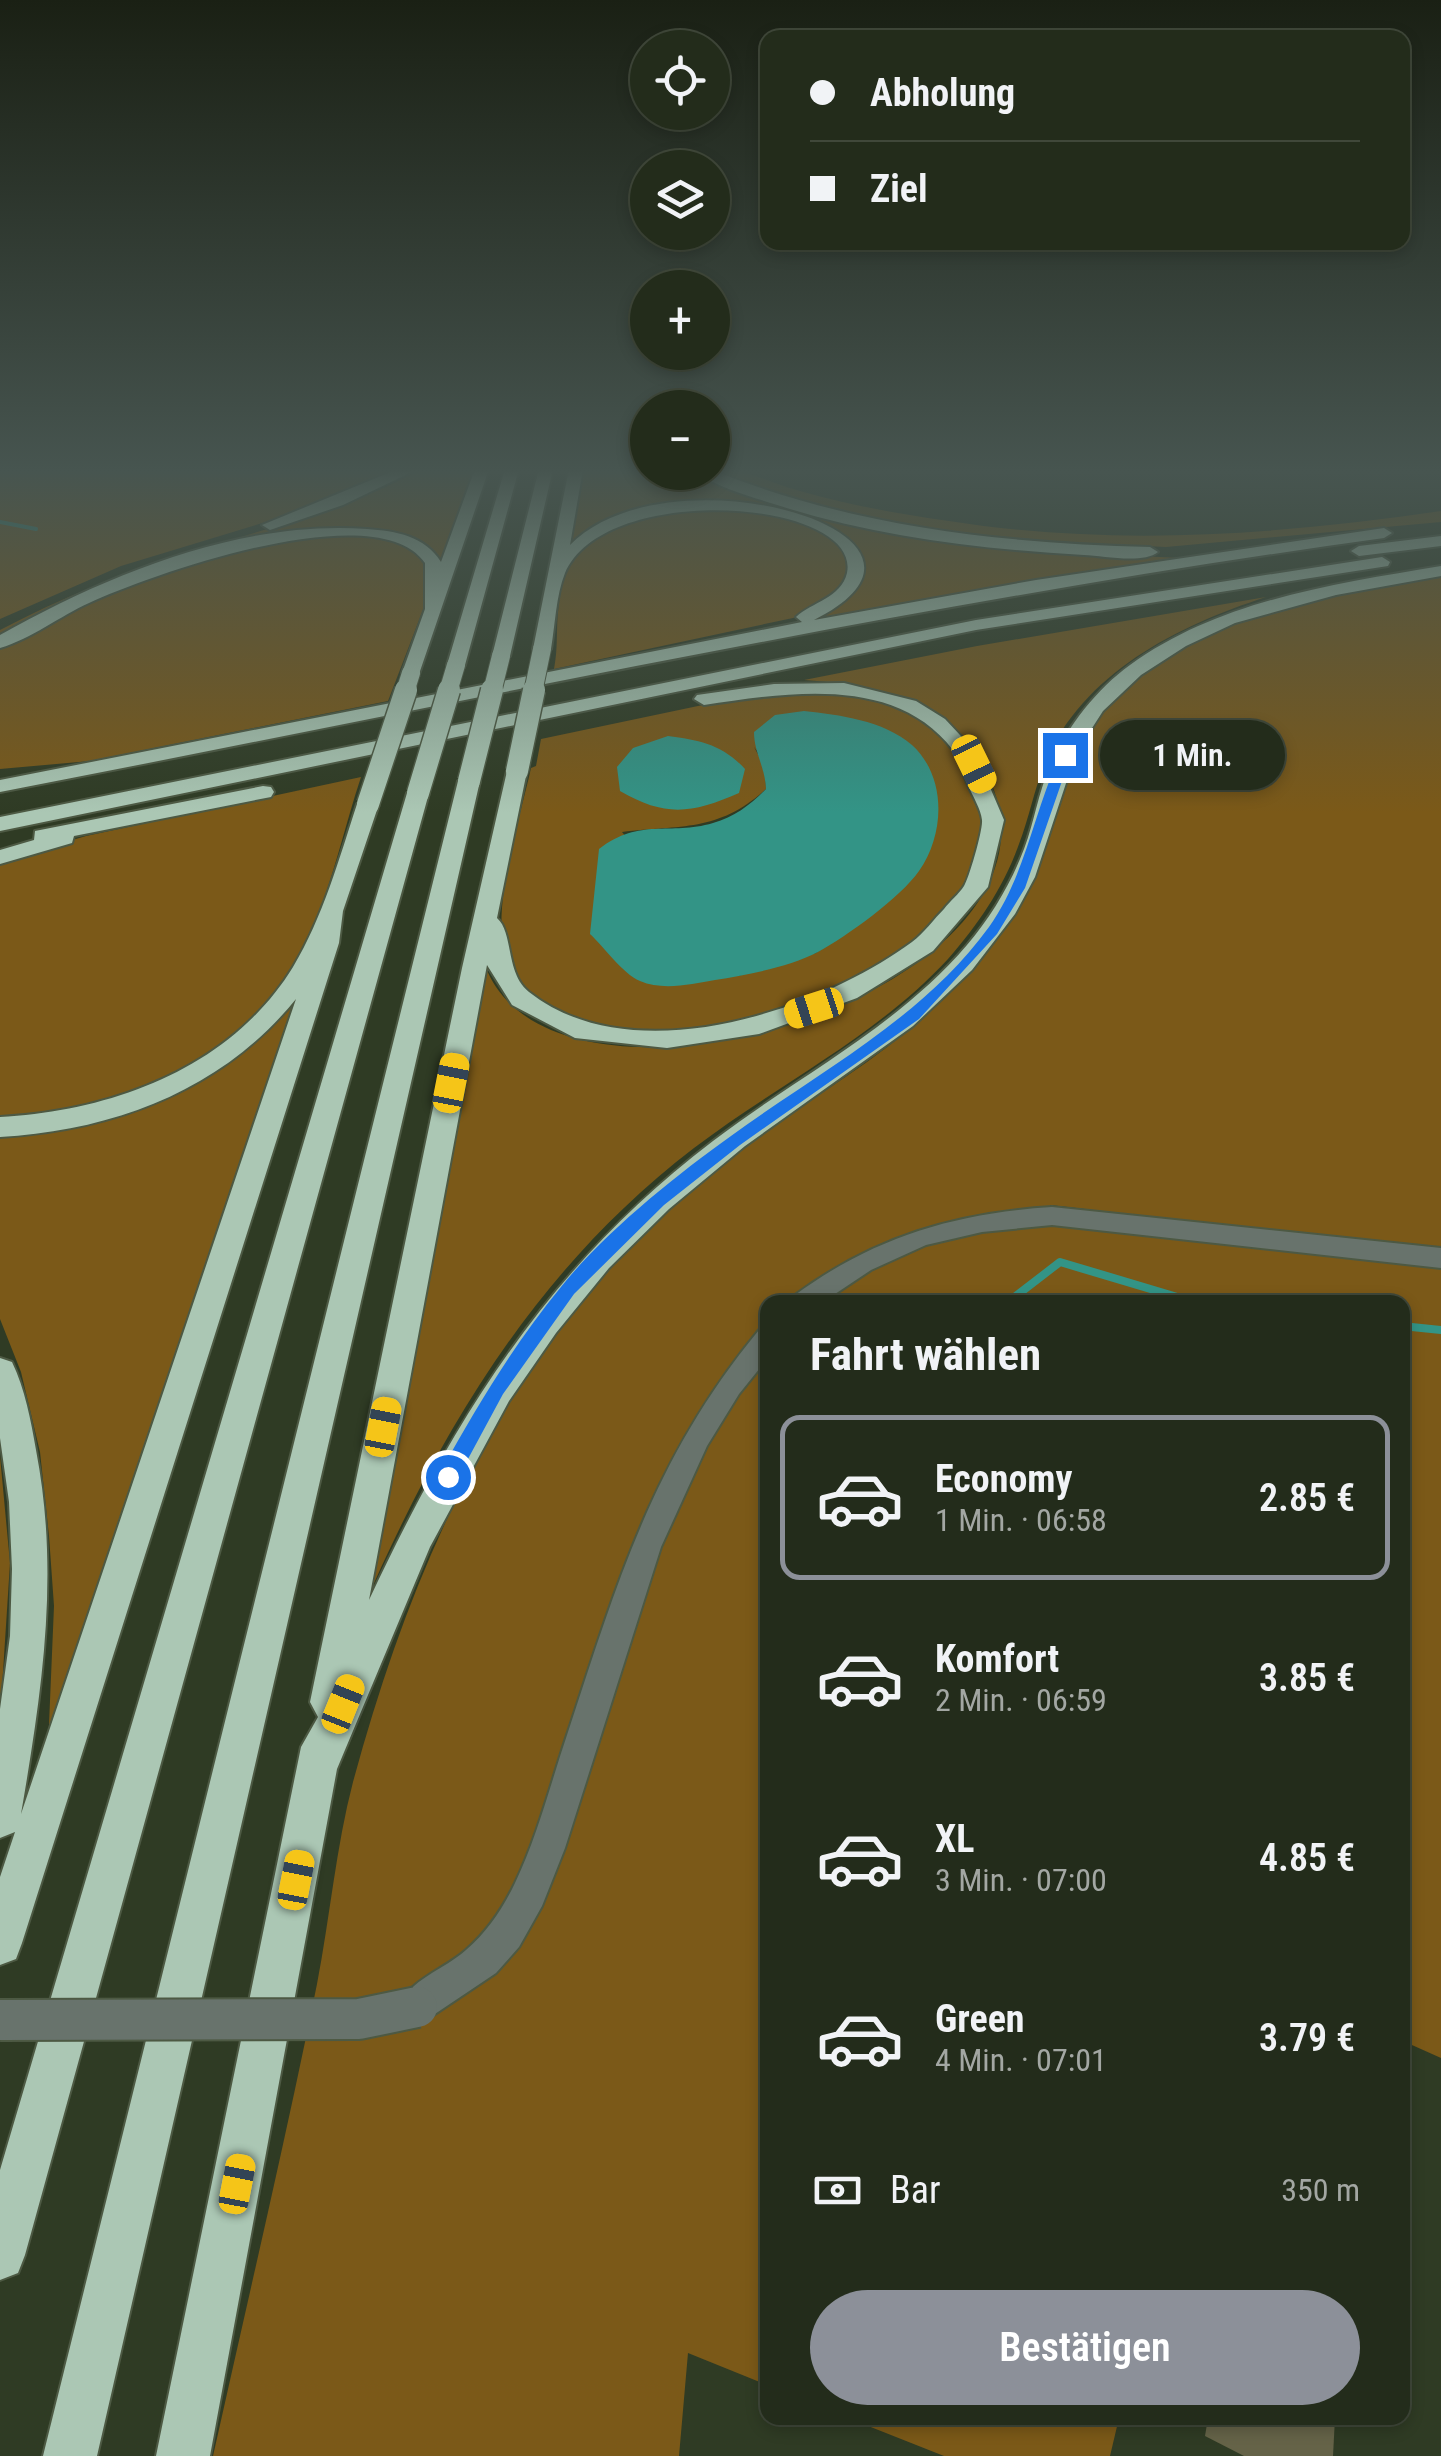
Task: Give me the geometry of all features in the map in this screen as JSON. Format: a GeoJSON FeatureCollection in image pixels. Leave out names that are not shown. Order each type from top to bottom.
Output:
{"type":"FeatureCollection","features":[{"type":"Feature","properties":{"kind":"highway"},"geometry":{"type":"LineString","coordinates":[[0,625],[91,584]]}},
{"type":"Feature","properties":{"kind":"highway"},"geometry":{"type":"LineString","coordinates":[[0,642],[75,602],[123,584]]}},
{"type":"Feature","properties":{"kind":"highway"},"geometry":{"type":"LineString","coordinates":[[433,608],[435,584]]}},
{"type":"Feature","properties":{"kind":"highway"},"geometry":{"type":"LineString","coordinates":[[0,1943],[442,584]]}},
{"type":"Feature","properties":{"kind":"highway"},"geometry":{"type":"LineString","coordinates":[[0,2255],[479,584]]}},
{"type":"Feature","properties":{"kind":"highway"},"geometry":{"type":"LineString","coordinates":[[70,2456],[518,584]]}},
{"type":"Feature","properties":{"kind":"highway"},"geometry":{"type":"LineString","coordinates":[[182,2456],[474,968],[555,584]]}},
{"type":"Feature","properties":{"kind":"highway"},"geometry":{"type":"LineString","coordinates":[[701,646],[822,610],[853,584]]}},
{"type":"Feature","properties":{"kind":"highway"},"geometry":{"type":"LineString","coordinates":[[0,786],[701,646],[1043,584]]}},
{"type":"Feature","properties":{"kind":"highway"},"geometry":{"type":"LineString","coordinates":[[0,804],[925,620],[1140,584]]}},
{"type":"Feature","properties":{"kind":"highway"},"geometry":{"type":"LineString","coordinates":[[0,824],[976,625],[1233,584]]}},
{"type":"Feature","properties":{"kind":"highway"},"geometry":{"type":"LineString","coordinates":[[318,1766],[380,1612],[448,1477],[496,1388],[568,1289],[659,1201],[760,1121],[859,1058],[914,1016],[956,972],[993,931],[1019,888],[1065,755],[1102,701],[1145,664],[1202,630],[1237,617],[1371,584]]}},
{"type":"Feature","properties":{"kind":"highway"},"geometry":{"type":"LineString","coordinates":[[0,844],[831,671],[976,625]]}},
{"type":"Feature","properties":{"kind":"highway"},"geometry":{"type":"LineString","coordinates":[[489,911],[494,950],[504,976],[521,999],[575,1029],[603,1036],[664,1040],[768,1023],[848,994],[923,947],[954,918],[976,886],[988,857],[991,829],[984,784],[968,756],[943,727],[907,704],[866,690],[798,687],[704,699]]}},
{"type":"Feature","properties":{"kind":"highway"},"geometry":{"type":"LineString","coordinates":[[0,774],[97,767]]}},
{"type":"Feature","properties":{"kind":"highway"},"geometry":{"type":"LineString","coordinates":[[0,858],[127,820]]}},
{"type":"Feature","properties":{"kind":"highway"},"geometry":{"type":"LineString","coordinates":[[0,1127],[64,1120],[132,1102],[200,1070],[265,1022],[294,984],[332,912]]}},
{"type":"Feature","properties":{"kind":"highway"},"geometry":{"type":"LineString","coordinates":[[0,1372],[24,1473],[30,1545],[29,1638],[0,1817]]}},
{"type":"Feature","properties":{"kind":"street"},"geometry":{"type":"LineString","coordinates":[[813,1295],[840,1274],[891,1245],[990,1218],[1052,1216],[1441,1258]]}},
{"type":"Feature","properties":{"kind":"street"},"geometry":{"type":"LineString","coordinates":[[0,2020],[359,2018],[417,2007],[490,1953],[533,1888],[661,1506],[696,1436],[738,1370],[760,1347]]}},
{"type":"Feature","properties":{"kind":"shaded area"},"geometry":{"type":"Polygon","coordinates":[[[0,584],[81,584],[0,619],[0,584]]]}},
{"type":"Feature","properties":{"kind":"shaded area"},"geometry":{"type":"Polygon","coordinates":[[[103,584],[131,584],[41,615],[0,636],[0,630],[103,584]]]}},
{"type":"Feature","properties":{"kind":"shaded area"},"geometry":{"type":"Polygon","coordinates":[[[137,584],[429,584],[429,594],[388,701],[90,761],[0,769],[0,646],[137,584]]]}},
{"type":"Feature","properties":{"kind":"shaded area"},"geometry":{"type":"Polygon","coordinates":[[[564,584],[847,584],[816,609],[793,618],[554,669],[564,584]]]}},
{"type":"Feature","properties":{"kind":"shaded area"},"geometry":{"type":"Polygon","coordinates":[[[858,584],[1028,584],[812,620],[846,600],[858,584]]]}},
{"type":"Feature","properties":{"kind":"shaded area"},"geometry":{"type":"Polygon","coordinates":[[[1441,584],[1441,1250],[1050,1205],[1052,1216],[1441,1258],[1441,2058],[1410,2044],[1410,1295],[760,1295],[760,2382],[688,2353],[679,2456],[213,2456],[305,2043],[353,1782],[373,1712],[421,1579],[449,1515],[516,1392],[601,1276],[660,1215],[724,1160],[909,1030],[978,962],[1004,928],[1034,874],[1050,834],[1065,775],[1091,725],[1127,684],[1171,652],[1222,627],[1276,609],[1388,585],[1441,584]]]}},
{"type":"Feature","properties":{"kind":"shaded area"},"geometry":{"type":"Polygon","coordinates":[[[1266,597],[1167,639],[1107,679],[1061,733],[1044,765],[1006,875],[980,919],[948,959],[920,987],[858,1036],[694,1148],[638,1195],[587,1246],[498,1356],[460,1416],[425,1478],[363,1608],[486,968],[534,1022],[613,1045],[710,1043],[810,1018],[901,974],[969,914],[1001,844],[982,765],[948,725],[905,700],[881,692],[804,680],[1266,597]]]}},
{"type":"Feature","properties":{"kind":"shaded area"},"geometry":{"type":"Polygon","coordinates":[[[818,689],[893,705],[941,732],[958,755],[980,810],[977,852],[960,890],[933,924],[898,953],[814,999],[768,1015],[721,1027],[631,1034],[590,1025],[536,1000],[512,976],[501,929],[512,844],[541,739],[736,698],[818,689]],[[754,747],[765,767],[766,789],[749,803],[699,824],[622,832],[738,976],[816,953],[882,907],[754,747]]]}},
{"type":"Feature","properties":{"kind":"shaded area"},"geometry":{"type":"Polygon","coordinates":[[[361,777],[311,933],[294,967],[248,1024],[188,1067],[154,1084],[73,1109],[0,1119],[0,861],[86,836],[361,777]]]}},
{"type":"Feature","properties":{"kind":"shaded area"},"geometry":{"type":"Polygon","coordinates":[[[297,1000],[48,1748],[54,1606],[49,1536],[40,1452],[21,1372],[0,1319],[0,1134],[44,1130],[232,1058],[297,1000]]]}},
{"type":"Feature","properties":{"kind":"shaded area"},"geometry":{"type":"Polygon","coordinates":[[[0,1456],[10,1563],[0,1719],[0,1456]]]}},
{"type":"Feature","properties":{"kind":"shaded area"},"geometry":{"type":"Polygon","coordinates":[[[866,2425],[1117,2425],[1110,2456],[944,2456],[866,2425]]]}},
{"type":"Feature","properties":{"kind":"water"},"geometry":{"type":"Polygon","coordinates":[[[804,711],[874,724],[912,745],[923,758],[932,773],[938,806],[934,840],[919,871],[858,926],[818,952],[794,962],[678,986],[658,986],[634,978],[590,934],[599,849],[628,833],[697,827],[742,809],[766,789],[754,732],[775,715],[804,711]]]}},
{"type":"Feature","properties":{"kind":"water"},"geometry":{"type":"Polygon","coordinates":[[[668,736],[710,745],[737,761],[745,769],[739,793],[678,810],[651,805],[620,791],[617,767],[633,748],[668,736]]]}},
{"type":"Feature","properties":{"kind":"building"},"geometry":{"type":"Polygon","coordinates":[[[1207,2425],[1335,2425],[1333,2456],[1244,2456],[1205,2436],[1207,2425]]]}},
{"type":"Feature","properties":{"kind":"waterway"},"geometry":{"type":"LineString","coordinates":[[1017,1295],[1060,1262],[1171,1295]]}},
{"type":"Feature","properties":{"kind":"waterway"},"geometry":{"type":"LineString","coordinates":[[1410,1327],[1441,1330]]}},
{"type":"Feature","properties":{"kind":"route"},"geometry":{"type":"LineString","coordinates":[[448,1477],[496,1388],[568,1289],[659,1201],[734,1141],[859,1058],[914,1016],[993,931],[1019,888],[1065,755]]}}]}
